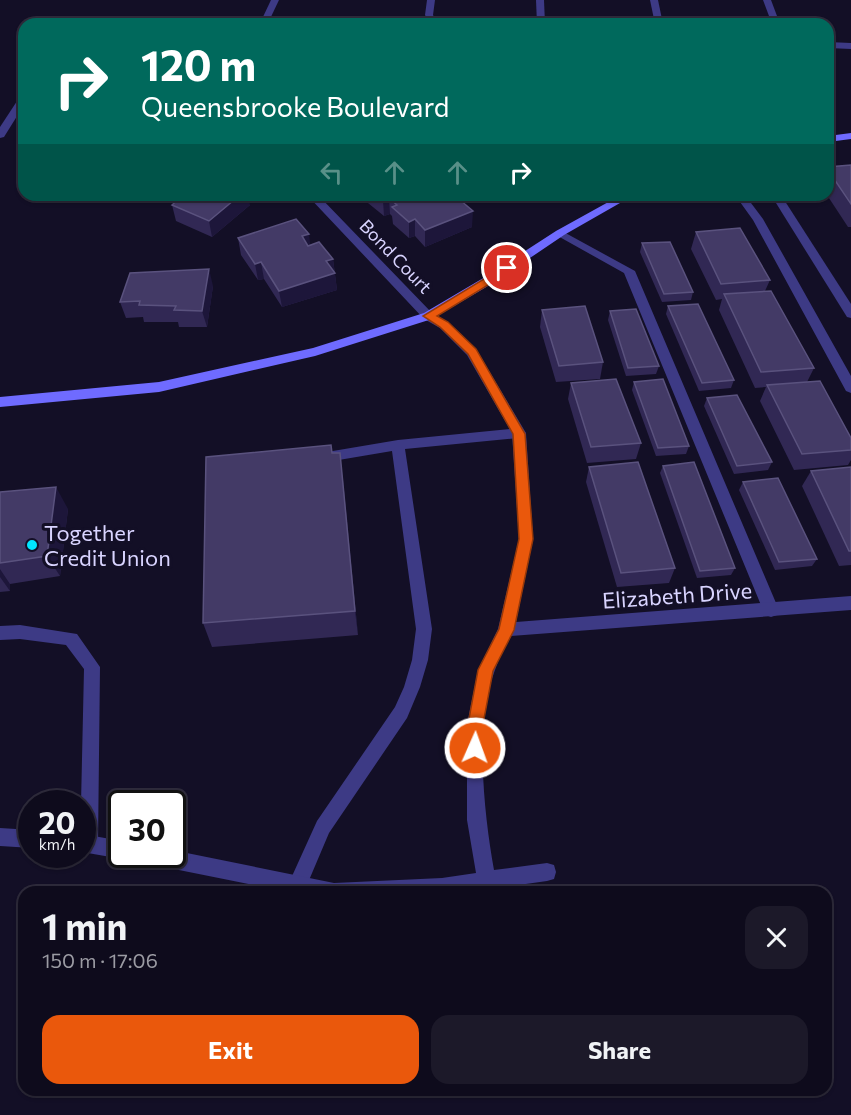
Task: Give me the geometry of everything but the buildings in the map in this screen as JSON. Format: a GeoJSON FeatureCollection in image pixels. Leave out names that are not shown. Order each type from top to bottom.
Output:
{"type":"FeatureCollection","features":[{"type":"Feature","properties":{"kind":"street"},"geometry":{"type":"LineString","coordinates":[[266,18],[275,0]]}},
{"type":"Feature","properties":{"kind":"street"},"geometry":{"type":"LineString","coordinates":[[431,0],[431,18]]}},
{"type":"Feature","properties":{"kind":"street"},"geometry":{"type":"LineString","coordinates":[[540,0],[541,18]]}},
{"type":"Feature","properties":{"kind":"street"},"geometry":{"type":"LineString","coordinates":[[654,0],[657,18]]}},
{"type":"Feature","properties":{"kind":"street"},"geometry":{"type":"LineString","coordinates":[[767,0],[774,18]]}},
{"type":"Feature","properties":{"kind":"street"},"geometry":{"type":"LineString","coordinates":[[834,45],[851,46]]}},
{"type":"Feature","properties":{"kind":"street"},"geometry":{"type":"LineString","coordinates":[[0,135],[18,106]]}},
{"type":"Feature","properties":{"kind":"street"},"geometry":{"type":"LineString","coordinates":[[834,138],[851,136]]}},
{"type":"Feature","properties":{"kind":"street","name":"Bond Court"},"geometry":{"type":"LineString","coordinates":[[318,201],[428,316],[444,325],[472,352],[519,434]]}},
{"type":"Feature","properties":{"kind":"street"},"geometry":{"type":"LineString","coordinates":[[0,402],[159,387],[315,352],[428,316],[489,280],[560,233],[618,201]]}},
{"type":"Feature","properties":{"kind":"street"},"geometry":{"type":"LineString","coordinates":[[744,201],[758,219],[851,388]]}},
{"type":"Feature","properties":{"kind":"street"},"geometry":{"type":"LineString","coordinates":[[780,201],[851,314]]}},
{"type":"Feature","properties":{"kind":"street"},"geometry":{"type":"LineString","coordinates":[[560,233],[629,271],[771,610]]}},
{"type":"Feature","properties":{"kind":"street"},"geometry":{"type":"LineString","coordinates":[[310,461],[398,445],[519,434],[526,539],[507,630],[486,670],[475,724],[476,820],[486,879]]}},
{"type":"Feature","properties":{"kind":"street"},"geometry":{"type":"LineString","coordinates":[[297,885],[324,826],[387,737],[410,693],[423,655],[424,629],[398,445]]}},
{"type":"Feature","properties":{"kind":"street","name":"Elizabeth Drive"},"geometry":{"type":"LineString","coordinates":[[507,630],[851,603]]}},
{"type":"Feature","properties":{"kind":"street"},"geometry":{"type":"LineString","coordinates":[[0,633],[20,632],[71,639],[92,667],[88,790]]}},
{"type":"Feature","properties":{"kind":"street"},"geometry":{"type":"LineString","coordinates":[[0,837],[18,838]]}},
{"type":"Feature","properties":{"kind":"street"},"geometry":{"type":"LineString","coordinates":[[186,862],[302,886]]}},
{"type":"Feature","properties":{"kind":"street"},"geometry":{"type":"LineString","coordinates":[[448,886],[547,872]]}},
{"type":"Feature","properties":{"kind":"place","name":"Together Credit Union"},"geometry":{"type":"Point","coordinates":[32,545]}},
{"type":"Feature","properties":{"kind":"route"},"geometry":{"type":"LineString","coordinates":[[475,748],[475,724],[486,670],[507,630],[526,539],[519,434],[472,352],[444,325],[428,316],[507,268]]}}]}
